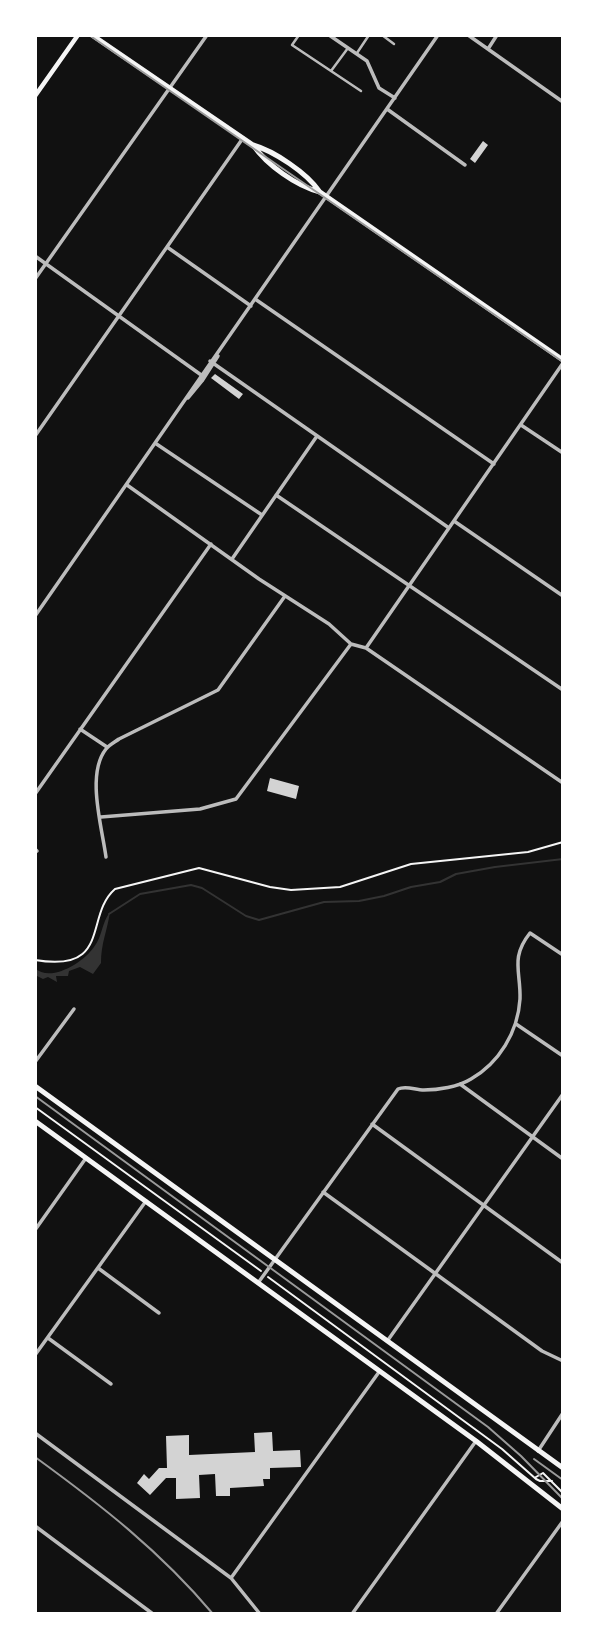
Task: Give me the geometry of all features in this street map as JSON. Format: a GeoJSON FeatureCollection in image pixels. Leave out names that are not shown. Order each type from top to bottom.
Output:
{"type":"FeatureCollection","features":[{"type":"Feature","properties":{"kind":"main road"},"geometry":{"type":"LineString","coordinates":[[35,96],[78,35]]}},
{"type":"Feature","properties":{"kind":"main road"},"geometry":{"type":"LineString","coordinates":[[92,35],[253,145],[261,157],[308,189],[326,196],[563,362]]}},
{"type":"Feature","properties":{"kind":"main road"},"geometry":{"type":"LineString","coordinates":[[35,1086],[563,1468]]}},
{"type":"Feature","properties":{"kind":"main road"},"geometry":{"type":"LineString","coordinates":[[35,1121],[476,1441],[563,1509]]}},
{"type":"Feature","properties":{"kind":"street"},"geometry":{"type":"LineString","coordinates":[[35,279],[207,35]]}},
{"type":"Feature","properties":{"kind":"street"},"geometry":{"type":"LineString","coordinates":[[299,35],[292,46],[361,91]]}},
{"type":"Feature","properties":{"kind":"street"},"geometry":{"type":"LineString","coordinates":[[329,35],[370,65],[379,88],[395,98]]}},
{"type":"Feature","properties":{"kind":"street"},"geometry":{"type":"LineString","coordinates":[[356,54],[369,35]]}},
{"type":"Feature","properties":{"kind":"street"},"geometry":{"type":"LineString","coordinates":[[382,35],[394,44]]}},
{"type":"Feature","properties":{"kind":"street"},"geometry":{"type":"LineString","coordinates":[[35,616],[438,35]]}},
{"type":"Feature","properties":{"kind":"street"},"geometry":{"type":"LineString","coordinates":[[468,35],[562,99]]}},
{"type":"Feature","properties":{"kind":"street"},"geometry":{"type":"LineString","coordinates":[[488,49],[497,35]]}},
{"type":"Feature","properties":{"kind":"street"},"geometry":{"type":"LineString","coordinates":[[331,72],[348,48]]}},
{"type":"Feature","properties":{"kind":"street"},"geometry":{"type":"LineString","coordinates":[[387,109],[465,165]]}},
{"type":"Feature","properties":{"kind":"street"},"geometry":{"type":"LineString","coordinates":[[35,436],[243,138]]}},
{"type":"Feature","properties":{"kind":"street"},"geometry":{"type":"LineString","coordinates":[[167,247],[251,306]]}},
{"type":"Feature","properties":{"kind":"street"},"geometry":{"type":"LineString","coordinates":[[35,256],[204,374]]}},
{"type":"Feature","properties":{"kind":"street"},"geometry":{"type":"LineString","coordinates":[[255,299],[494,464]]}},
{"type":"Feature","properties":{"kind":"street"},"geometry":{"type":"LineString","coordinates":[[212,362],[449,528]]}},
{"type":"Feature","properties":{"kind":"street"},"geometry":{"type":"LineString","coordinates":[[366,648],[563,362]]}},
{"type":"Feature","properties":{"kind":"street"},"geometry":{"type":"LineString","coordinates":[[521,425],[563,453]]}},
{"type":"Feature","properties":{"kind":"street"},"geometry":{"type":"LineString","coordinates":[[232,559],[317,436]]}},
{"type":"Feature","properties":{"kind":"street"},"geometry":{"type":"LineString","coordinates":[[155,443],[262,515]]}},
{"type":"Feature","properties":{"kind":"street"},"geometry":{"type":"LineString","coordinates":[[126,485],[328,624],[351,643],[366,648],[563,783]]}},
{"type":"Feature","properties":{"kind":"street"},"geometry":{"type":"LineString","coordinates":[[276,495],[563,690]]}},
{"type":"Feature","properties":{"kind":"street"},"geometry":{"type":"LineString","coordinates":[[454,521],[563,596]]}},
{"type":"Feature","properties":{"kind":"street"},"geometry":{"type":"LineString","coordinates":[[35,794],[211,544]]}},
{"type":"Feature","properties":{"kind":"street"},"geometry":{"type":"LineString","coordinates":[[106,857],[95,781],[98,764],[107,747],[218,690],[285,596]]}},
{"type":"Feature","properties":{"kind":"street"},"geometry":{"type":"LineString","coordinates":[[100,817],[200,809],[236,799],[351,643]]}},
{"type":"Feature","properties":{"kind":"street"},"geometry":{"type":"LineString","coordinates":[[80,729],[107,747]]}},
{"type":"Feature","properties":{"kind":"street"},"geometry":{"type":"LineString","coordinates":[[258,1283],[399,1087],[425,1090],[459,1084],[471,1079],[491,1064],[508,1042],[516,1024],[520,999],[516,968],[518,955],[530,933],[563,955]]}},
{"type":"Feature","properties":{"kind":"street"},"geometry":{"type":"LineString","coordinates":[[35,1062],[74,1009]]}},
{"type":"Feature","properties":{"kind":"street"},"geometry":{"type":"LineString","coordinates":[[516,1024],[563,1056]]}},
{"type":"Feature","properties":{"kind":"street"},"geometry":{"type":"LineString","coordinates":[[459,1084],[563,1159]]}},
{"type":"Feature","properties":{"kind":"street"},"geometry":{"type":"LineString","coordinates":[[386,1342],[563,1094]]}},
{"type":"Feature","properties":{"kind":"street"},"geometry":{"type":"LineString","coordinates":[[372,1124],[563,1263]]}},
{"type":"Feature","properties":{"kind":"street"},"geometry":{"type":"LineString","coordinates":[[35,1230],[86,1158]]}},
{"type":"Feature","properties":{"kind":"street"},"geometry":{"type":"LineString","coordinates":[[323,1192],[542,1351],[563,1361]]}},
{"type":"Feature","properties":{"kind":"street"},"geometry":{"type":"LineString","coordinates":[[35,1355],[146,1201]]}},
{"type":"Feature","properties":{"kind":"street"},"geometry":{"type":"LineString","coordinates":[[98,1268],[159,1313]]}},
{"type":"Feature","properties":{"kind":"street"},"geometry":{"type":"LineString","coordinates":[[48,1338],[111,1384]]}},
{"type":"Feature","properties":{"kind":"street"},"geometry":{"type":"LineString","coordinates":[[231,1578],[380,1371]]}},
{"type":"Feature","properties":{"kind":"street"},"geometry":{"type":"LineString","coordinates":[[538,1451],[563,1413]]}},
{"type":"Feature","properties":{"kind":"street"},"geometry":{"type":"LineString","coordinates":[[35,1433],[231,1578],[260,1614]]}},
{"type":"Feature","properties":{"kind":"street"},"geometry":{"type":"LineString","coordinates":[[352,1614],[476,1441]]}},
{"type":"Feature","properties":{"kind":"street"},"geometry":{"type":"LineString","coordinates":[[496,1614],[563,1521]]}},
{"type":"Feature","properties":{"kind":"street"},"geometry":{"type":"LineString","coordinates":[[35,1526],[153,1614]]}},
{"type":"Feature","properties":{"kind":"path"},"geometry":{"type":"LineString","coordinates":[[35,960],[67,961],[87,949],[95,937],[105,903],[115,889],[199,868],[256,885],[291,890],[321,889],[348,886],[411,864],[528,852],[563,842]]}},
{"type":"Feature","properties":{"kind":"path"},"geometry":{"type":"LineString","coordinates":[[35,1107],[502,1449],[535,1478],[552,1481]]}},
{"type":"Feature","properties":{"kind":"path"},"geometry":{"type":"LineString","coordinates":[[535,1478],[542,1472],[563,1493]]}},
{"type":"Feature","properties":{"kind":"shaded area"},"geometry":{"type":"Polygon","coordinates":[[[110,912],[101,963],[93,974],[80,967],[69,971],[68,976],[56,976],[57,982],[35,975],[35,968],[41,972],[57,972],[82,959],[97,943],[110,912]]]}},
{"type":"Feature","properties":{"kind":"building"},"geometry":{"type":"Polygon","coordinates":[[[483,141],[488,145],[475,163],[470,159],[483,141]]]}},
{"type":"Feature","properties":{"kind":"building"},"geometry":{"type":"Polygon","coordinates":[[[215,374],[243,394],[239,399],[211,378],[215,374]]]}},
{"type":"Feature","properties":{"kind":"building"},"geometry":{"type":"Polygon","coordinates":[[[270,778],[299,786],[296,799],[267,791],[270,778]]]}},
{"type":"Feature","properties":{"kind":"building"},"geometry":{"type":"Polygon","coordinates":[[[272,1432],[273,1451],[300,1450],[301,1467],[270,1468],[270,1479],[263,1479],[264,1486],[230,1488],[230,1496],[216,1496],[215,1474],[199,1475],[200,1498],[176,1499],[176,1478],[166,1478],[150,1495],[137,1483],[144,1474],[149,1479],[159,1468],[167,1468],[166,1436],[189,1435],[189,1455],[255,1452],[254,1433],[272,1432]]]}},
{"type":"Feature","properties":{"kind":"waterway"},"geometry":{"type":"LineString","coordinates":[[109,914],[140,894],[191,885],[202,888],[246,916],[259,920],[324,902],[359,901],[384,896],[411,887],[440,882],[456,874],[563,859]]}},
{"type":"Feature","properties":{"kind":"tram line"},"geometry":{"type":"LineString","coordinates":[[89,35],[563,362]]}},
{"type":"Feature","properties":{"kind":"tram line"},"geometry":{"type":"LineString","coordinates":[[35,1096],[488,1427],[563,1499]]}},
{"type":"Feature","properties":{"kind":"tram line"},"geometry":{"type":"LineString","coordinates":[[534,1459],[563,1480]]}},
{"type":"Feature","properties":{"kind":"railway"},"geometry":{"type":"LineString","coordinates":[[35,1457],[151,1549],[213,1614]]}}]}
